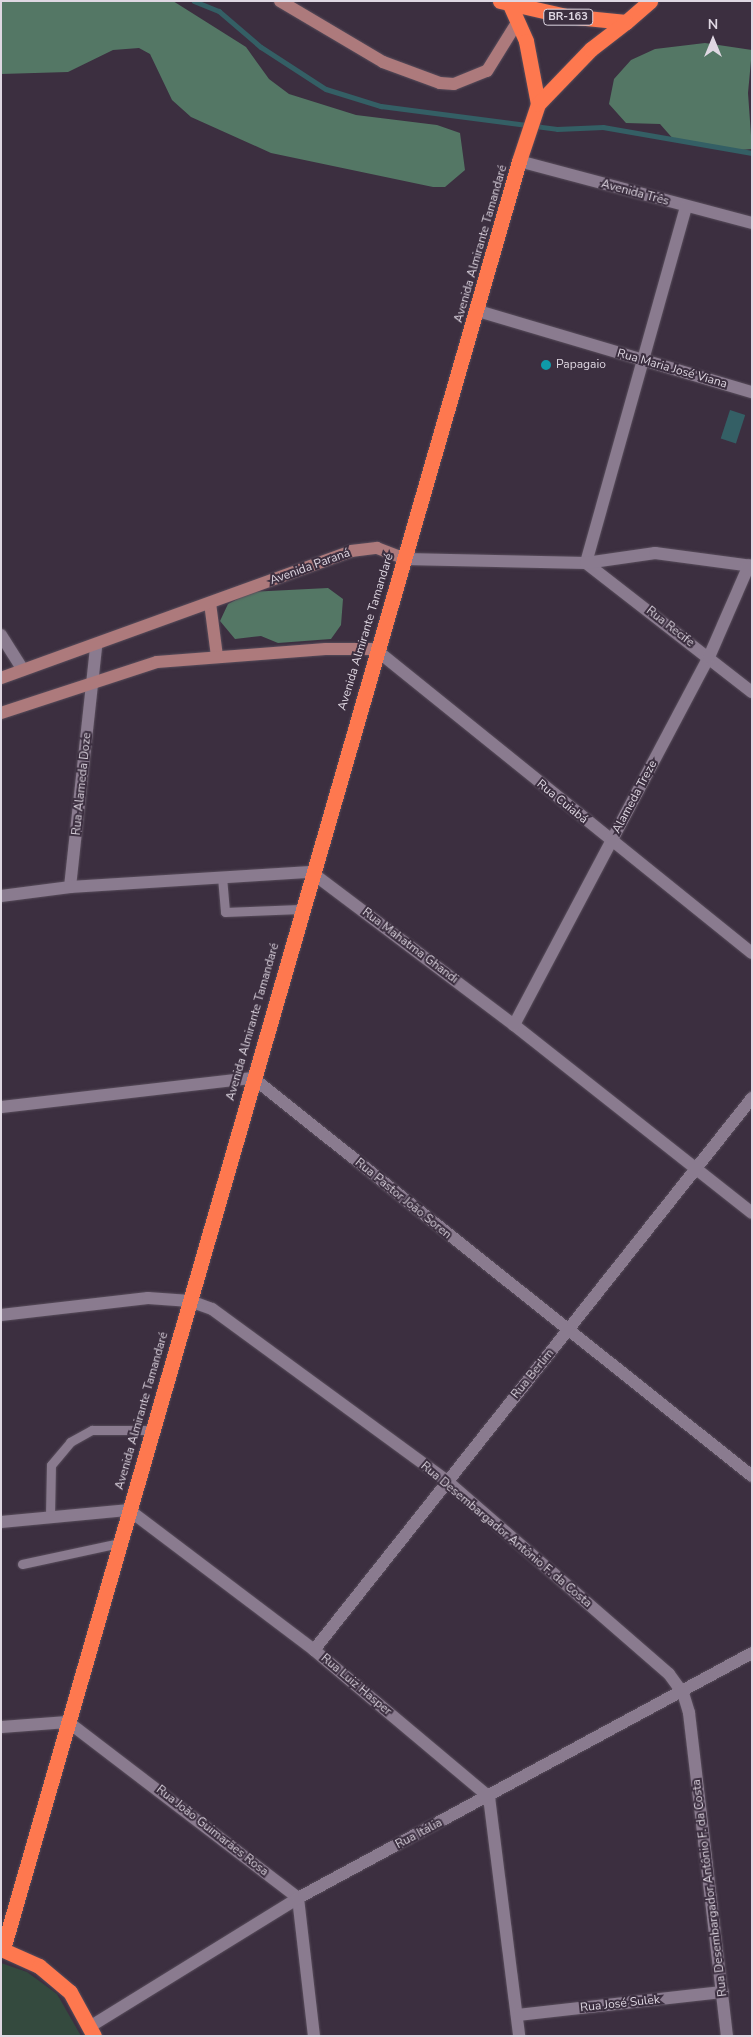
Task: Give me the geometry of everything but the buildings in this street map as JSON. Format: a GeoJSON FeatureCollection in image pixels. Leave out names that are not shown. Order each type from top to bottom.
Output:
{"type":"FeatureCollection","features":[{"type":"Feature","properties":{"kind":"highway","name":"Avenida Almirante Tamandaré"},"geometry":{"type":"LineString","coordinates":[[2,1949],[190,1301],[375,649],[405,559],[536,109],[591,49],[650,1]]}},
{"type":"Feature","properties":{"kind":"highway"},"geometry":{"type":"LineString","coordinates":[[507,4],[518,21],[536,109]]}},
{"type":"Feature","properties":{"kind":"highway","name":"BR-163"},"geometry":{"type":"LineString","coordinates":[[507,4],[626,22]]}},
{"type":"Feature","properties":{"kind":"highway"},"geometry":{"type":"LineString","coordinates":[[2,1949],[39,1966],[58,1981],[92,2031]]}},
{"type":"Feature","properties":{"kind":"street"},"geometry":{"type":"LineString","coordinates":[[280,1],[383,62],[440,83],[454,84],[487,71],[518,21]]}},
{"type":"Feature","properties":{"kind":"street","name":"Avenida Três"},"geometry":{"type":"LineString","coordinates":[[521,156],[686,207],[752,223]]}},
{"type":"Feature","properties":{"kind":"street"},"geometry":{"type":"LineString","coordinates":[[586,563],[686,207]]}},
{"type":"Feature","properties":{"kind":"street","name":"Rua Maria José Viana"},"geometry":{"type":"LineString","coordinates":[[478,311],[752,392]]}},
{"type":"Feature","properties":{"kind":"street","name":"Avenida Paraná"},"geometry":{"type":"LineString","coordinates":[[1,678],[96,646],[351,551],[377,548],[405,559],[586,563],[655,553],[750,566]]}},
{"type":"Feature","properties":{"kind":"street","name":"Rua Recife"},"geometry":{"type":"LineString","coordinates":[[586,563],[752,692]]}},
{"type":"Feature","properties":{"kind":"street","name":"Alameda Treze"},"geometry":{"type":"LineString","coordinates":[[514,1024],[709,657],[750,566]]}},
{"type":"Feature","properties":{"kind":"street"},"geometry":{"type":"LineString","coordinates":[[210,603],[218,656]]}},
{"type":"Feature","properties":{"kind":"street"},"geometry":{"type":"LineString","coordinates":[[1,635],[23,670]]}},
{"type":"Feature","properties":{"kind":"street","name":"Rua Alameda Doze"},"geometry":{"type":"LineString","coordinates":[[70,887],[94,680],[96,646]]}},
{"type":"Feature","properties":{"kind":"street"},"geometry":{"type":"LineString","coordinates":[[1,713],[94,680],[157,662],[218,656],[375,649]]}},
{"type":"Feature","properties":{"kind":"street","name":"Rua Cuiabá"},"geometry":{"type":"LineString","coordinates":[[375,649],[611,842],[752,953]]}},
{"type":"Feature","properties":{"kind":"street"},"geometry":{"type":"LineString","coordinates":[[1,896],[70,887],[311,872]]}},
{"type":"Feature","properties":{"kind":"street","name":"Rua Mahatma Ghandi"},"geometry":{"type":"LineString","coordinates":[[311,872],[514,1024],[752,1213]]}},
{"type":"Feature","properties":{"kind":"street"},"geometry":{"type":"LineString","coordinates":[[1,1107],[253,1078]]}},
{"type":"Feature","properties":{"kind":"street","name":"Rua Pastor João Soren"},"geometry":{"type":"LineString","coordinates":[[253,1078],[752,1476]]}},
{"type":"Feature","properties":{"kind":"street","name":"Rua Berlim"},"geometry":{"type":"LineString","coordinates":[[314,1650],[568,1331],[694,1168],[752,1098]]}},
{"type":"Feature","properties":{"kind":"street","name":"Rua Desembargador Antônio F. da Costa"},"geometry":{"type":"LineString","coordinates":[[1,1315],[148,1298],[190,1301],[212,1309],[447,1481],[669,1674],[683,1693],[727,2036]]}},
{"type":"Feature","properties":{"kind":"street"},"geometry":{"type":"LineString","coordinates":[[1,1522],[129,1510]]}},
{"type":"Feature","properties":{"kind":"street","name":"Rua Luiz Hasper"},"geometry":{"type":"LineString","coordinates":[[129,1510],[314,1650],[489,1797]]}},
{"type":"Feature","properties":{"kind":"street","name":"Rua Itália"},"geometry":{"type":"LineString","coordinates":[[92,2031],[298,1898],[683,1693],[752,1653]]}},
{"type":"Feature","properties":{"kind":"street"},"geometry":{"type":"LineString","coordinates":[[1,1727],[68,1722]]}},
{"type":"Feature","properties":{"kind":"street","name":"Rua João Guimarães Rosa"},"geometry":{"type":"LineString","coordinates":[[68,1722],[298,1898]]}},
{"type":"Feature","properties":{"kind":"street"},"geometry":{"type":"LineString","coordinates":[[489,1797],[519,2036]]}},
{"type":"Feature","properties":{"kind":"street"},"geometry":{"type":"LineString","coordinates":[[298,1898],[314,2036]]}},
{"type":"Feature","properties":{"kind":"street","name":"Rua José Sulek"},"geometry":{"type":"LineString","coordinates":[[517,2015],[722,1992]]}},
{"type":"Feature","properties":{"kind":"lane"},"geometry":{"type":"LineString","coordinates":[[222,877],[224,912],[300,909]]}},
{"type":"Feature","properties":{"kind":"lane"},"geometry":{"type":"LineString","coordinates":[[50,1516],[52,1465],[70,1442],[92,1430],[152,1430]]}},
{"type":"Feature","properties":{"kind":"lane"},"geometry":{"type":"LineString","coordinates":[[22,1564],[119,1543]]}},
{"type":"Feature","properties":{"kind":"shaded area"},"geometry":{"type":"Polygon","coordinates":[[[1,1],[173,1],[246,47],[269,79],[289,94],[356,115],[437,125],[460,133],[465,170],[445,187],[433,187],[271,153],[191,117],[172,100],[150,54],[139,48],[113,50],[68,72],[1,74],[1,1]]]}},
{"type":"Feature","properties":{"kind":"shaded area"},"geometry":{"type":"Polygon","coordinates":[[[705,43],[752,50],[748,93],[752,149],[729,151],[675,141],[660,124],[626,123],[609,104],[614,79],[631,60],[655,49],[705,43]]]}},
{"type":"Feature","properties":{"kind":"shaded area"},"geometry":{"type":"Polygon","coordinates":[[[730,410],[745,415],[736,443],[721,439],[730,410]]]}},
{"type":"Feature","properties":{"kind":"shaded area"},"geometry":{"type":"Polygon","coordinates":[[[328,588],[343,599],[341,625],[331,639],[278,643],[261,636],[235,639],[220,621],[228,604],[251,592],[328,588]]]}},
{"type":"Feature","properties":{"kind":"shaded area"},"geometry":{"type":"Polygon","coordinates":[[[1,1963],[27,1972],[57,1994],[81,2036],[1,2036],[1,1963]]]}},
{"type":"Feature","properties":{"kind":"waterway"},"geometry":{"type":"LineString","coordinates":[[194,1],[219,11],[261,47],[326,89],[381,106],[557,129],[603,127],[752,153]]}},
{"type":"Feature","properties":{"kind":"place","name":"Papagaio"},"geometry":{"type":"Point","coordinates":[546,365]}}]}
